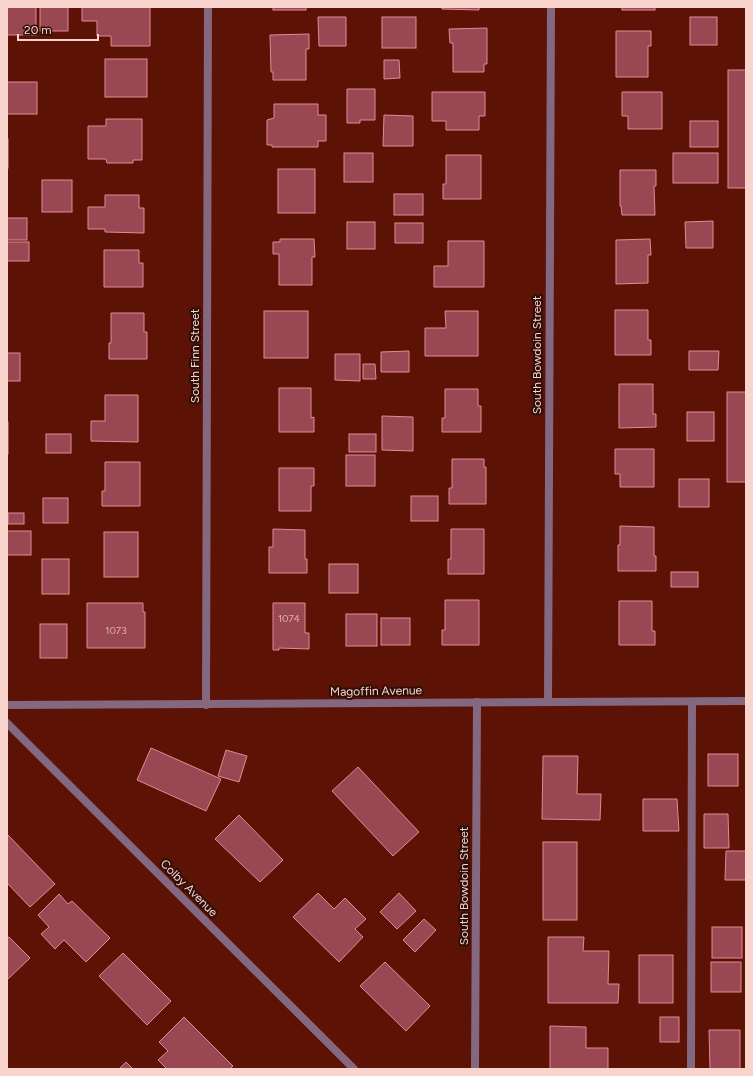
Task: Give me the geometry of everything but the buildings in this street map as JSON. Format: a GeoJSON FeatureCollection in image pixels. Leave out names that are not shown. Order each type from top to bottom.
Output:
{"type":"FeatureCollection","features":[{"type":"Feature","properties":{"kind":"street","name":"South Finn Street"},"geometry":{"type":"LineString","coordinates":[[206,705],[208,7]]}},
{"type":"Feature","properties":{"kind":"street","name":"South Bowdoin Street"},"geometry":{"type":"LineString","coordinates":[[548,702],[551,7]]}},
{"type":"Feature","properties":{"kind":"street","name":"Magoffin Avenue"},"geometry":{"type":"LineString","coordinates":[[7,706],[746,701]]}},
{"type":"Feature","properties":{"kind":"street","name":"South Bowdoin Street"},"geometry":{"type":"LineString","coordinates":[[475,1069],[477,702]]}},
{"type":"Feature","properties":{"kind":"street"},"geometry":{"type":"LineString","coordinates":[[691,1069],[692,702]]}},
{"type":"Feature","properties":{"kind":"street","name":"Colby Avenue"},"geometry":{"type":"LineString","coordinates":[[7,723],[354,1069]]}}]}
